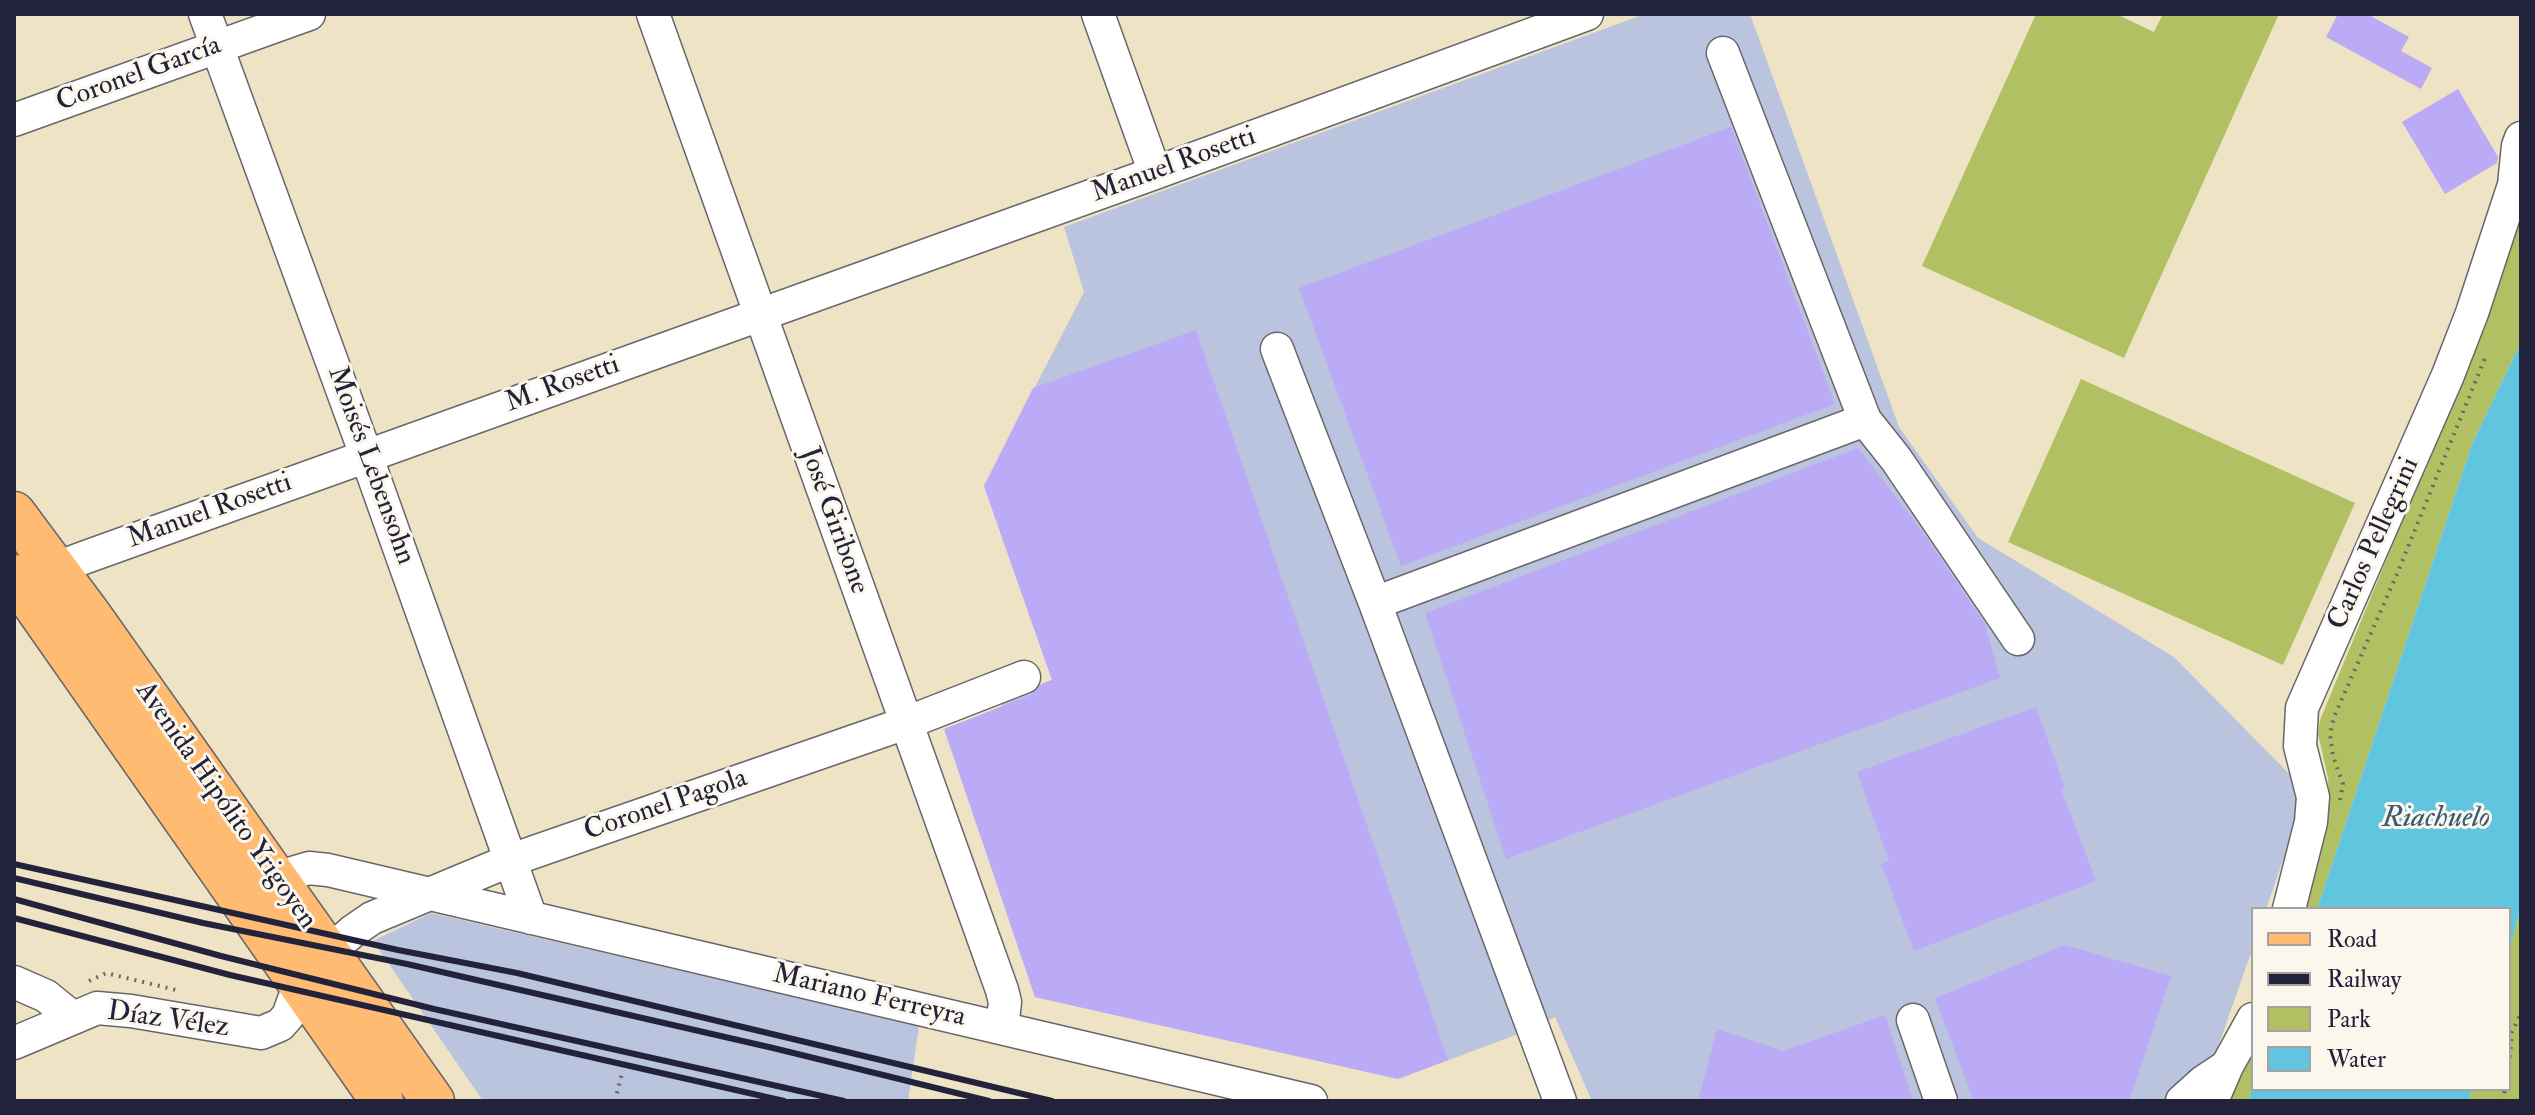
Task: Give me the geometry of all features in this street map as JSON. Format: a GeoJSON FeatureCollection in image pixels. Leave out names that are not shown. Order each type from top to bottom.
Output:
{"type":"FeatureCollection","features":[{"type":"Feature","properties":{"kind":"main road","name":"Avenida Hipólito Yrigoyen"},"geometry":{"type":"LineString","coordinates":[[14,513],[31,579],[249,912],[382,1101]]}},
{"type":"Feature","properties":{"kind":"main road","name":"Avenida Hipólito Yrigoyen"},"geometry":{"type":"LineString","coordinates":[[31,579],[92,618],[433,1101]]}},
{"type":"Feature","properties":{"kind":"street","name":"Moisés Lebensohn"},"geometry":{"type":"LineString","coordinates":[[205,14],[531,918]]}},
{"type":"Feature","properties":{"kind":"street","name":"Coronel García"},"geometry":{"type":"LineString","coordinates":[[14,120],[309,14]]}},
{"type":"Feature","properties":{"kind":"street","name":"José Giribone"},"geometry":{"type":"LineString","coordinates":[[653,14],[1002,990],[1005,1002],[1002,1028]]}},
{"type":"Feature","properties":{"kind":"street"},"geometry":{"type":"LineString","coordinates":[[1098,14],[1155,173]]}},
{"type":"Feature","properties":{"kind":"street","name":"Manuel Rosetti"},"geometry":{"type":"LineString","coordinates":[[759,314],[1155,173],[1550,21],[1587,14]]}},
{"type":"Feature","properties":{"kind":"street"},"geometry":{"type":"LineString","coordinates":[[1723,53],[1865,420],[1896,459],[2018,639]]}},
{"type":"Feature","properties":{"kind":"street","name":"Carlos Pellegrini"},"geometry":{"type":"LineString","coordinates":[[2290,907],[2311,822],[2313,797],[2300,746],[2302,708],[2448,375],[2472,313],[2518,180],[2518,146],[2521,138]]}},
{"type":"Feature","properties":{"kind":"street","name":"M. Rosetti"},"geometry":{"type":"LineString","coordinates":[[366,455],[759,314]]}},
{"type":"Feature","properties":{"kind":"street"},"geometry":{"type":"LineString","coordinates":[[1277,349],[1560,1101]]}},
{"type":"Feature","properties":{"kind":"street"},"geometry":{"type":"LineString","coordinates":[[1375,603],[1865,420]]}},
{"type":"Feature","properties":{"kind":"street","name":"Manuel Rosetti"},"geometry":{"type":"LineString","coordinates":[[31,579],[366,455]]}},
{"type":"Feature","properties":{"kind":"street","name":"Coronel Pagola"},"geometry":{"type":"LineString","coordinates":[[427,894],[511,860],[906,723],[1024,677]]}},
{"type":"Feature","properties":{"kind":"street","name":"Mariano Ferreyra"},"geometry":{"type":"LineString","coordinates":[[249,912],[278,881],[289,874],[309,868],[328,870],[1311,1101]]}},
{"type":"Feature","properties":{"kind":"street"},"geometry":{"type":"LineString","coordinates":[[329,952],[372,918],[427,894]]}},
{"type":"Feature","properties":{"kind":"street"},"geometry":{"type":"LineString","coordinates":[[14,982],[46,996],[73,1018]]}},
{"type":"Feature","properties":{"kind":"street","name":"Díaz Vélez"},"geometry":{"type":"LineString","coordinates":[[14,1043],[97,1008],[261,1033],[280,1025],[288,1016],[300,983]]}},
{"type":"Feature","properties":{"kind":"street"},"geometry":{"type":"LineString","coordinates":[[1913,1020],[1941,1101]]}},
{"type":"Feature","properties":{"kind":"street"},"geometry":{"type":"LineString","coordinates":[[2212,1101],[2251,1023]]}},
{"type":"Feature","properties":{"kind":"street"},"geometry":{"type":"LineString","coordinates":[[2182,1101],[2227,1066]]}},
{"type":"Feature","properties":{"kind":"path"},"geometry":{"type":"LineString","coordinates":[[2339,806],[2343,784],[2333,756],[2330,734],[2334,717],[2403,559],[2487,352]]}},
{"type":"Feature","properties":{"kind":"path"},"geometry":{"type":"LineString","coordinates":[[2511,1043],[2512,1032],[2521,1013]]}},
{"type":"Feature","properties":{"kind":"path"},"geometry":{"type":"LineString","coordinates":[[615,1101],[622,1073]]}},
{"type":"Feature","properties":{"kind":"shaded area"},"geometry":{"type":"Polygon","coordinates":[[[1645,14],[1750,14],[1899,427],[1978,538],[2174,657],[2307,792],[2267,907],[2251,907],[2251,953],[2199,1101],[1592,1101],[1555,1017],[1534,1028],[1398,1079],[1035,997],[970,802],[1025,783],[1000,701],[1052,680],[984,486],[1084,292],[1064,227],[1645,14]]]}},
{"type":"Feature","properties":{"kind":"shaded area"},"geometry":{"type":"Polygon","coordinates":[[[431,913],[919,1026],[908,1101],[483,1101],[373,941],[431,913]]]}},
{"type":"Feature","properties":{"kind":"green space"},"geometry":{"type":"Polygon","coordinates":[[[2036,14],[2116,14],[2154,32],[2163,14],[2279,14],[2124,358],[1922,266],[2036,14]]]}},
{"type":"Feature","properties":{"kind":"green space"},"geometry":{"type":"Polygon","coordinates":[[[2521,196],[2521,342],[2472,444],[2318,907],[2302,907],[2329,797],[2318,734],[2320,720],[2470,358],[2521,196]]]}},
{"type":"Feature","properties":{"kind":"green space"},"geometry":{"type":"Polygon","coordinates":[[[2081,379],[2355,503],[2283,665],[2008,542],[2081,379]]]}},
{"type":"Feature","properties":{"kind":"green space"},"geometry":{"type":"Polygon","coordinates":[[[2521,907],[2521,1101],[2468,1101],[2471,1091],[2511,1091],[2511,944],[2521,907]]]}},
{"type":"Feature","properties":{"kind":"green space"},"geometry":{"type":"Polygon","coordinates":[[[2251,1045],[2249,1101],[2224,1101],[2251,1045]]]}},
{"type":"Feature","properties":{"kind":"water","name":"Riachuelo"},"geometry":{"type":"Polygon","coordinates":[[[2521,342],[2521,907],[2511,944],[2511,907],[2318,907],[2472,444],[2521,342]]]}},
{"type":"Feature","properties":{"kind":"water"},"geometry":{"type":"Polygon","coordinates":[[[2251,1091],[2471,1091],[2468,1101],[2249,1101],[2251,1091]]]}},
{"type":"Feature","properties":{"kind":"building"},"geometry":{"type":"Polygon","coordinates":[[[2338,14],[2367,14],[2409,37],[2401,51],[2432,68],[2421,89],[2326,37],[2338,14]]]}},
{"type":"Feature","properties":{"kind":"building"},"geometry":{"type":"Polygon","coordinates":[[[2458,89],[2498,157],[2497,163],[2445,194],[2402,122],[2458,89]]]}},
{"type":"Feature","properties":{"kind":"building"},"geometry":{"type":"Polygon","coordinates":[[[1731,127],[1835,404],[1401,566],[1299,288],[1731,127]]]}},
{"type":"Feature","properties":{"kind":"building"},"geometry":{"type":"Polygon","coordinates":[[[1196,330],[1448,1060],[1398,1079],[1035,997],[944,729],[1031,695],[1041,684],[1052,680],[984,486],[1033,388],[1196,330]]]}},
{"type":"Feature","properties":{"kind":"building"},"geometry":{"type":"Polygon","coordinates":[[[1858,448],[1919,527],[1985,624],[2000,678],[1506,859],[1425,613],[1858,448]]]}},
{"type":"Feature","properties":{"kind":"building"},"geometry":{"type":"Polygon","coordinates":[[[2036,707],[2065,788],[2061,789],[2096,881],[1914,951],[1881,864],[1889,861],[1857,772],[2036,707]]]}},
{"type":"Feature","properties":{"kind":"building"},"geometry":{"type":"Polygon","coordinates":[[[2065,945],[2171,976],[2129,1101],[1974,1101],[1935,998],[2065,945]]]}},
{"type":"Feature","properties":{"kind":"building"},"geometry":{"type":"Polygon","coordinates":[[[1885,1015],[1913,1101],[1698,1101],[1717,1029],[1783,1051],[1885,1015]]]}},
{"type":"Feature","properties":{"kind":"railway"},"geometry":{"type":"LineString","coordinates":[[14,864],[398,950],[517,973],[1052,1101]]}},
{"type":"Feature","properties":{"kind":"railway"},"geometry":{"type":"LineString","coordinates":[[14,878],[203,923],[407,964],[989,1101]]}},
{"type":"Feature","properties":{"kind":"railway"},"geometry":{"type":"LineString","coordinates":[[14,899],[221,956],[434,1009],[844,1101]]}},
{"type":"Feature","properties":{"kind":"railway"},"geometry":{"type":"LineString","coordinates":[[14,918],[230,975],[784,1101]]}}]}
